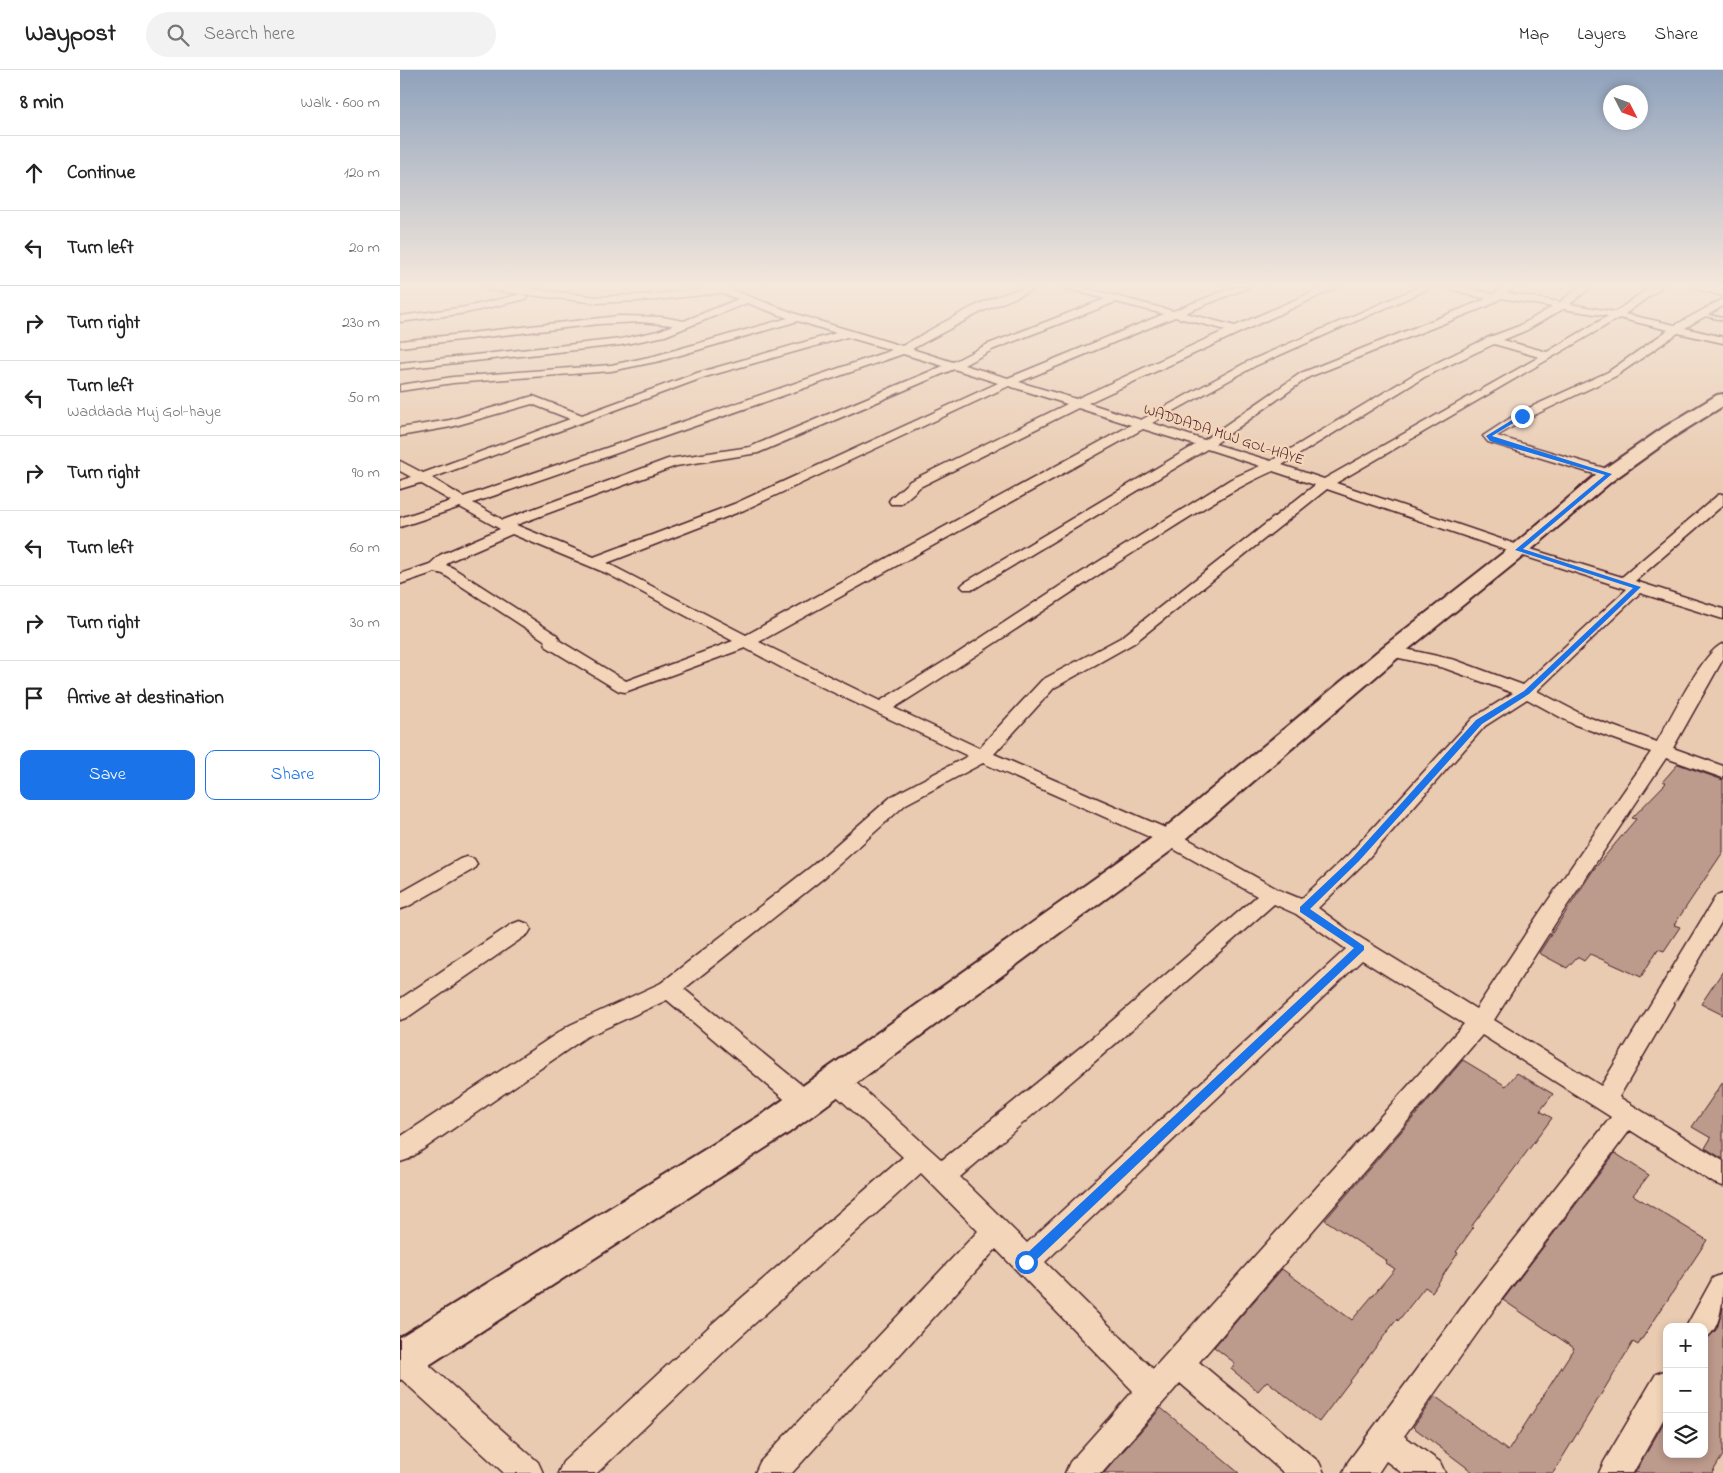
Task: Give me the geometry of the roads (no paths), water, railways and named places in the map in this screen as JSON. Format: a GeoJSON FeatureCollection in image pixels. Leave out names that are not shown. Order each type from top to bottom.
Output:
{"type":"FeatureCollection","features":[{"type":"Feature","properties":{"kind":"main road"},"geometry":{"type":"LineString","coordinates":[[400,1359],[778,1122],[836,1080],[1170,838],[1392,651],[1519,550],[1609,474],[1669,432],[1720,403]]}},
{"type":"Feature","properties":{"kind":"street"},"geometry":{"type":"LineString","coordinates":[[400,366],[525,352]]}},
{"type":"Feature","properties":{"kind":"street"},"geometry":{"type":"LineString","coordinates":[[400,388],[454,380],[611,368],[679,352]]}},
{"type":"Feature","properties":{"kind":"street"},"geometry":{"type":"LineString","coordinates":[[400,485],[729,366],[778,352]]}},
{"type":"Feature","properties":{"kind":"street"},"geometry":{"type":"LineString","coordinates":[[400,523],[896,352]]}},
{"type":"Feature","properties":{"kind":"street","name":"WADDADA MUJ GOL-HAYE"},"geometry":{"type":"LineString","coordinates":[[911,352],[1272,466],[1519,550],[1723,614]]}},
{"type":"Feature","properties":{"kind":"street"},"geometry":{"type":"LineString","coordinates":[[400,580],[435,567],[445,558],[507,527],[673,462],[728,456],[752,450],[953,366],[979,352]]}},
{"type":"Feature","properties":{"kind":"street"},"geometry":{"type":"LineString","coordinates":[[593,563],[739,507],[1008,382],[1078,352]]}},
{"type":"Feature","properties":{"kind":"street"},"geometry":{"type":"LineString","coordinates":[[896,501],[915,484],[1076,403],[1185,352]]}},
{"type":"Feature","properties":{"kind":"street"},"geometry":{"type":"LineString","coordinates":[[435,567],[448,571],[551,638],[553,644],[625,688],[748,641],[1251,364],[1278,352]]}},
{"type":"Feature","properties":{"kind":"street"},"geometry":{"type":"LineString","coordinates":[[969,586],[1205,445],[1291,383],[1305,375],[1361,352]]}},
{"type":"Feature","properties":{"kind":"street"},"geometry":{"type":"LineString","coordinates":[[881,708],[964,657],[1071,585],[1236,482],[1272,466],[1396,389],[1465,352]]}},
{"type":"Feature","properties":{"kind":"street"},"geometry":{"type":"LineString","coordinates":[[1535,352],[1547,356]]}},
{"type":"Feature","properties":{"kind":"street"},"geometry":{"type":"LineString","coordinates":[[400,1151],[578,1031],[669,989],[819,871],[899,800],[982,756],[1048,684],[1128,640],[1325,484],[1553,352]]}},
{"type":"Feature","properties":{"kind":"street"},"geometry":{"type":"LineString","coordinates":[[1609,474],[1492,440],[1489,436],[1538,408],[1612,374],[1643,352]]}},
{"type":"Feature","properties":{"kind":"street"},"geometry":{"type":"LineString","coordinates":[[400,432],[451,423],[533,400],[581,419]]}},
{"type":"Feature","properties":{"kind":"street"},"geometry":{"type":"LineString","coordinates":[[400,465],[459,502],[507,527],[611,570],[794,667],[982,756],[1170,838],[1272,895],[1304,909],[1361,948],[1723,1175]]}},
{"type":"Feature","properties":{"kind":"street"},"geometry":{"type":"LineString","coordinates":[[1304,909],[1356,859],[1479,722],[1526,692],[1631,585],[1723,498]]}},
{"type":"Feature","properties":{"kind":"street"},"geometry":{"type":"LineString","coordinates":[[1081,1473],[1480,1022],[1548,917],[1662,750],[1713,660],[1723,649]]}},
{"type":"Feature","properties":{"kind":"street"},"geometry":{"type":"LineString","coordinates":[[1392,651],[1449,664],[1526,692],[1579,720],[1723,772]]}},
{"type":"Feature","properties":{"kind":"street"},"geometry":{"type":"LineString","coordinates":[[400,902],[467,864]]}},
{"type":"Feature","properties":{"kind":"street"},"geometry":{"type":"LineString","coordinates":[[942,1176],[1106,1039],[1272,895]]}},
{"type":"Feature","properties":{"kind":"street"},"geometry":{"type":"LineString","coordinates":[[1605,1100],[1723,901]]}},
{"type":"Feature","properties":{"kind":"street"},"geometry":{"type":"LineString","coordinates":[[400,1011],[520,929]]}},
{"type":"Feature","properties":{"kind":"street"},"geometry":{"type":"LineString","coordinates":[[1026,1262],[1361,948]]}},
{"type":"Feature","properties":{"kind":"street"},"geometry":{"type":"LineString","coordinates":[[669,989],[805,1102]]}},
{"type":"Feature","properties":{"kind":"street"},"geometry":{"type":"LineString","coordinates":[[836,1080],[942,1176],[1154,1391]]}},
{"type":"Feature","properties":{"kind":"street"},"geometry":{"type":"LineString","coordinates":[[1359,1473],[1485,1299],[1628,1114]]}},
{"type":"Feature","properties":{"kind":"street"},"geometry":{"type":"LineString","coordinates":[[574,1473],[723,1333],[922,1157]]}},
{"type":"Feature","properties":{"kind":"street"},"geometry":{"type":"LineString","coordinates":[[771,1473],[996,1230]]}},
{"type":"Feature","properties":{"kind":"street"},"geometry":{"type":"LineString","coordinates":[[1702,1323],[1723,1287]]}},
{"type":"Feature","properties":{"kind":"street"},"geometry":{"type":"LineString","coordinates":[[400,1359],[527,1473]]}},
{"type":"Feature","properties":{"kind":"street"},"geometry":{"type":"LineString","coordinates":[[1178,1363],[1308,1473]]}},
{"type":"Feature","properties":{"kind":"street"},"geometry":{"type":"LineString","coordinates":[[1615,1473],[1663,1391]]}},
{"type":"Feature","properties":{"kind":"street"},"geometry":{"type":"LineString","coordinates":[[1383,1440],[1429,1473]]}}]}
